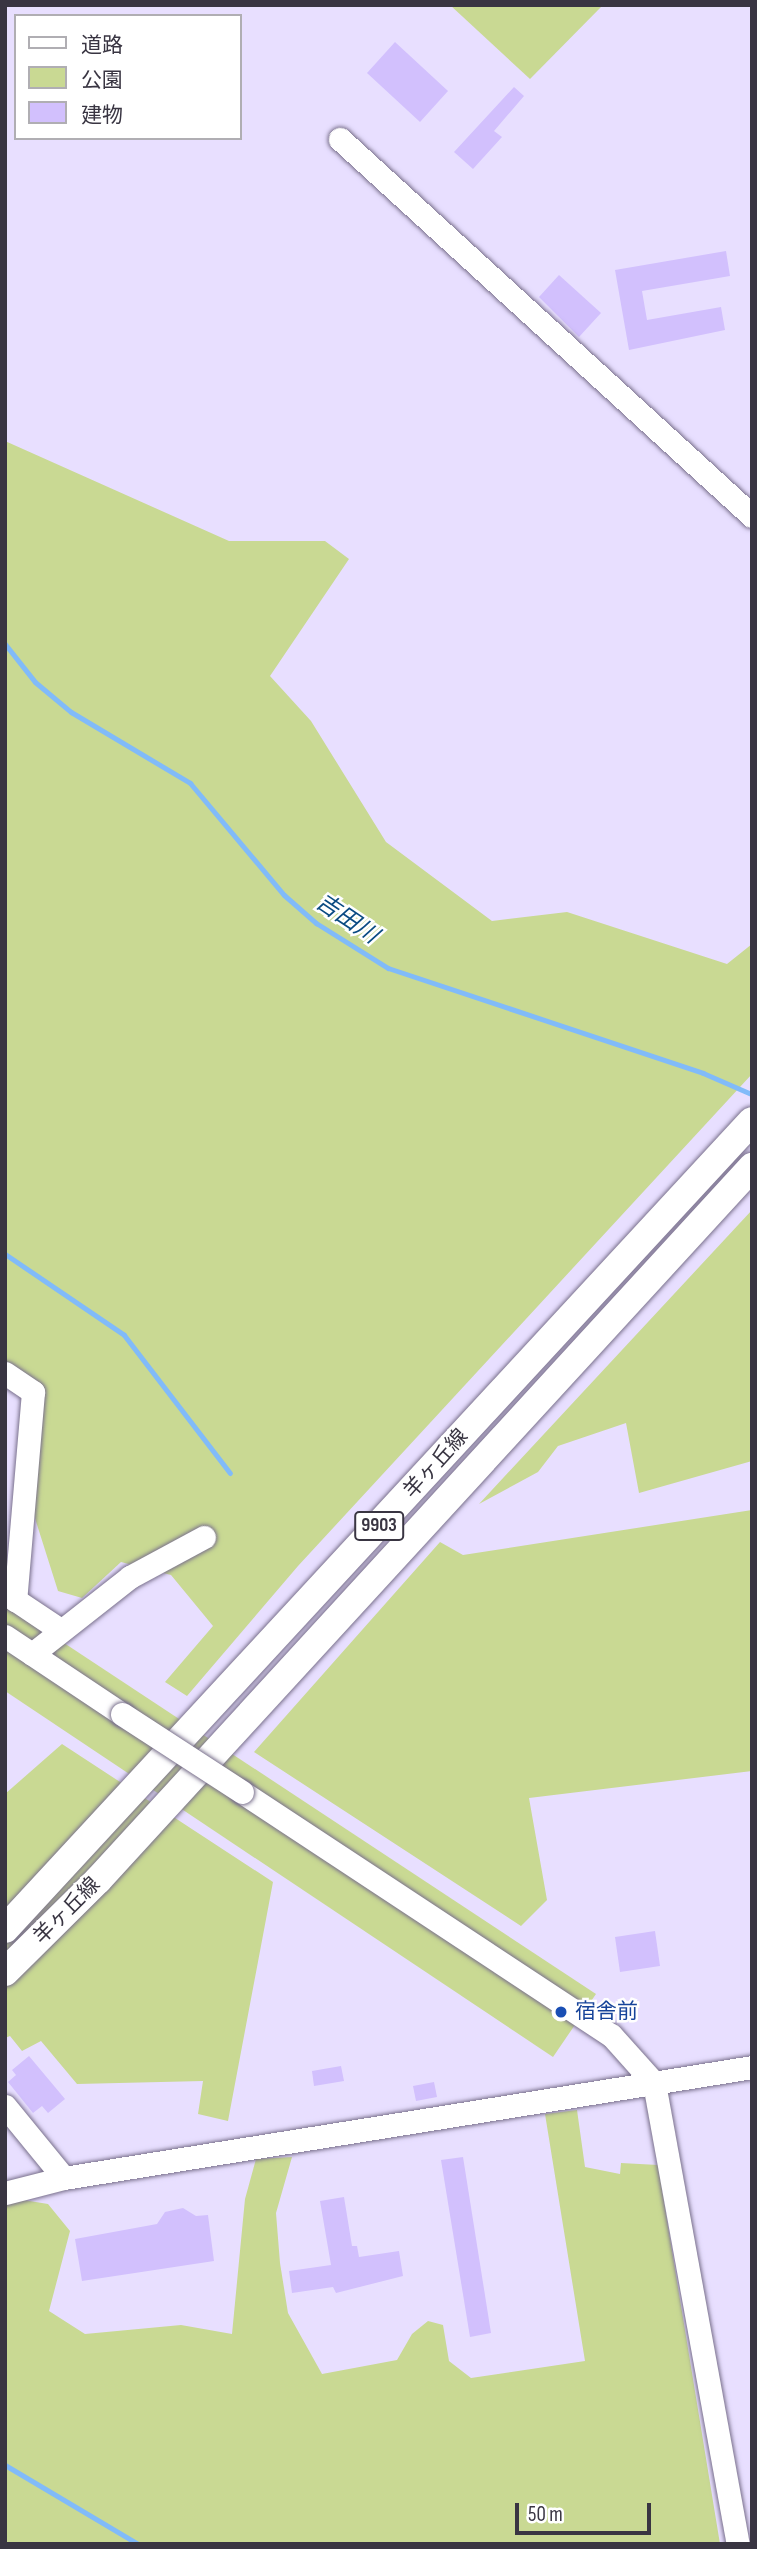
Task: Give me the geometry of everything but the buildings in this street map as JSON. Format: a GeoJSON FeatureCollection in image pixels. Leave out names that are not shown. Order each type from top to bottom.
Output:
{"type":"FeatureCollection","features":[{"type":"Feature","properties":{"kind":"main road","name":"羊ヶ丘線"},"geometry":{"type":"LineString","coordinates":[[5,1928],[752,1121]]}},
{"type":"Feature","properties":{"kind":"main road","name":"羊ヶ丘線"},"geometry":{"type":"LineString","coordinates":[[5,1972],[98,1880],[752,1167]]}},
{"type":"Feature","properties":{"kind":"lane"},"geometry":{"type":"LineString","coordinates":[[340,139],[752,516]]}},
{"type":"Feature","properties":{"kind":"lane"},"geometry":{"type":"LineString","coordinates":[[5,1373],[33,1392],[10,1597],[59,1629]]}},
{"type":"Feature","properties":{"kind":"lane"},"geometry":{"type":"LineString","coordinates":[[32,1654],[59,1629],[130,1577],[204,1537]]}},
{"type":"Feature","properties":{"kind":"lane"},"geometry":{"type":"LineString","coordinates":[[5,1636],[611,2035],[654,2083],[738,2544]]}},
{"type":"Feature","properties":{"kind":"lane"},"geometry":{"type":"LineString","coordinates":[[5,2193],[64,2178],[752,2067]]}},
{"type":"Feature","properties":{"kind":"lane"},"geometry":{"type":"LineString","coordinates":[[5,2106],[64,2178]]}},
{"type":"Feature","properties":{"kind":"green space"},"geometry":{"type":"Polygon","coordinates":[[[450,5],[603,5],[530,79],[450,5]]]}},
{"type":"Feature","properties":{"kind":"green space"},"geometry":{"type":"Polygon","coordinates":[[[5,441],[229,541],[325,541],[349,559],[270,676],[311,721],[386,842],[492,921],[567,912],[727,964],[752,944],[752,1074],[298,1566],[187,1696],[165,1682],[213,1626],[171,1575],[121,1562],[82,1598],[58,1591],[33,1512],[27,1404],[5,1369],[5,441]]]}},
{"type":"Feature","properties":{"kind":"green space"},"geometry":{"type":"Polygon","coordinates":[[[752,1210],[752,1461],[639,1493],[626,1423],[558,1446],[538,1472],[479,1504],[752,1210]]]}},
{"type":"Feature","properties":{"kind":"green space"},"geometry":{"type":"Polygon","coordinates":[[[752,1510],[752,1771],[529,1798],[547,1900],[521,1926],[254,1752],[440,1542],[463,1555],[752,1510]]]}},
{"type":"Feature","properties":{"kind":"green space"},"geometry":{"type":"Polygon","coordinates":[[[5,1604],[596,1994],[553,2057],[5,1691],[5,1604]]]}},
{"type":"Feature","properties":{"kind":"green space"},"geometry":{"type":"Polygon","coordinates":[[[62,1744],[273,1882],[228,2121],[198,2114],[203,2081],[77,2084],[41,2041],[22,2051],[10,2036],[5,2038],[5,1794],[62,1744]]]}},
{"type":"Feature","properties":{"kind":"green space"},"geometry":{"type":"Polygon","coordinates":[[[577,2110],[585,2167],[620,2174],[621,2163],[658,2165],[720,2544],[5,2544],[5,2197],[48,2204],[70,2231],[49,2311],[85,2334],[181,2325],[232,2334],[245,2199],[256,2159],[292,2157],[276,2213],[280,2263],[288,2313],[322,2374],[397,2360],[412,2334],[428,2321],[443,2325],[449,2361],[471,2378],[585,2361],[545,2114],[577,2110]]]}},
{"type":"Feature","properties":{"kind":"waterway","name":"吉田川"},"geometry":{"type":"LineString","coordinates":[[5,644],[35,682],[71,712],[190,783],[284,895],[316,923],[388,968],[703,1073],[751,1094]]}},
{"type":"Feature","properties":{"kind":"waterway"},"geometry":{"type":"LineString","coordinates":[[5,1254],[124,1335],[230,1473]]}},
{"type":"Feature","properties":{"kind":"waterway"},"geometry":{"type":"LineString","coordinates":[[5,2465],[138,2544]]}},
{"type":"Feature","properties":{"kind":"place","name":"宿舎前"},"geometry":{"type":"Point","coordinates":[561,2012]}}]}
